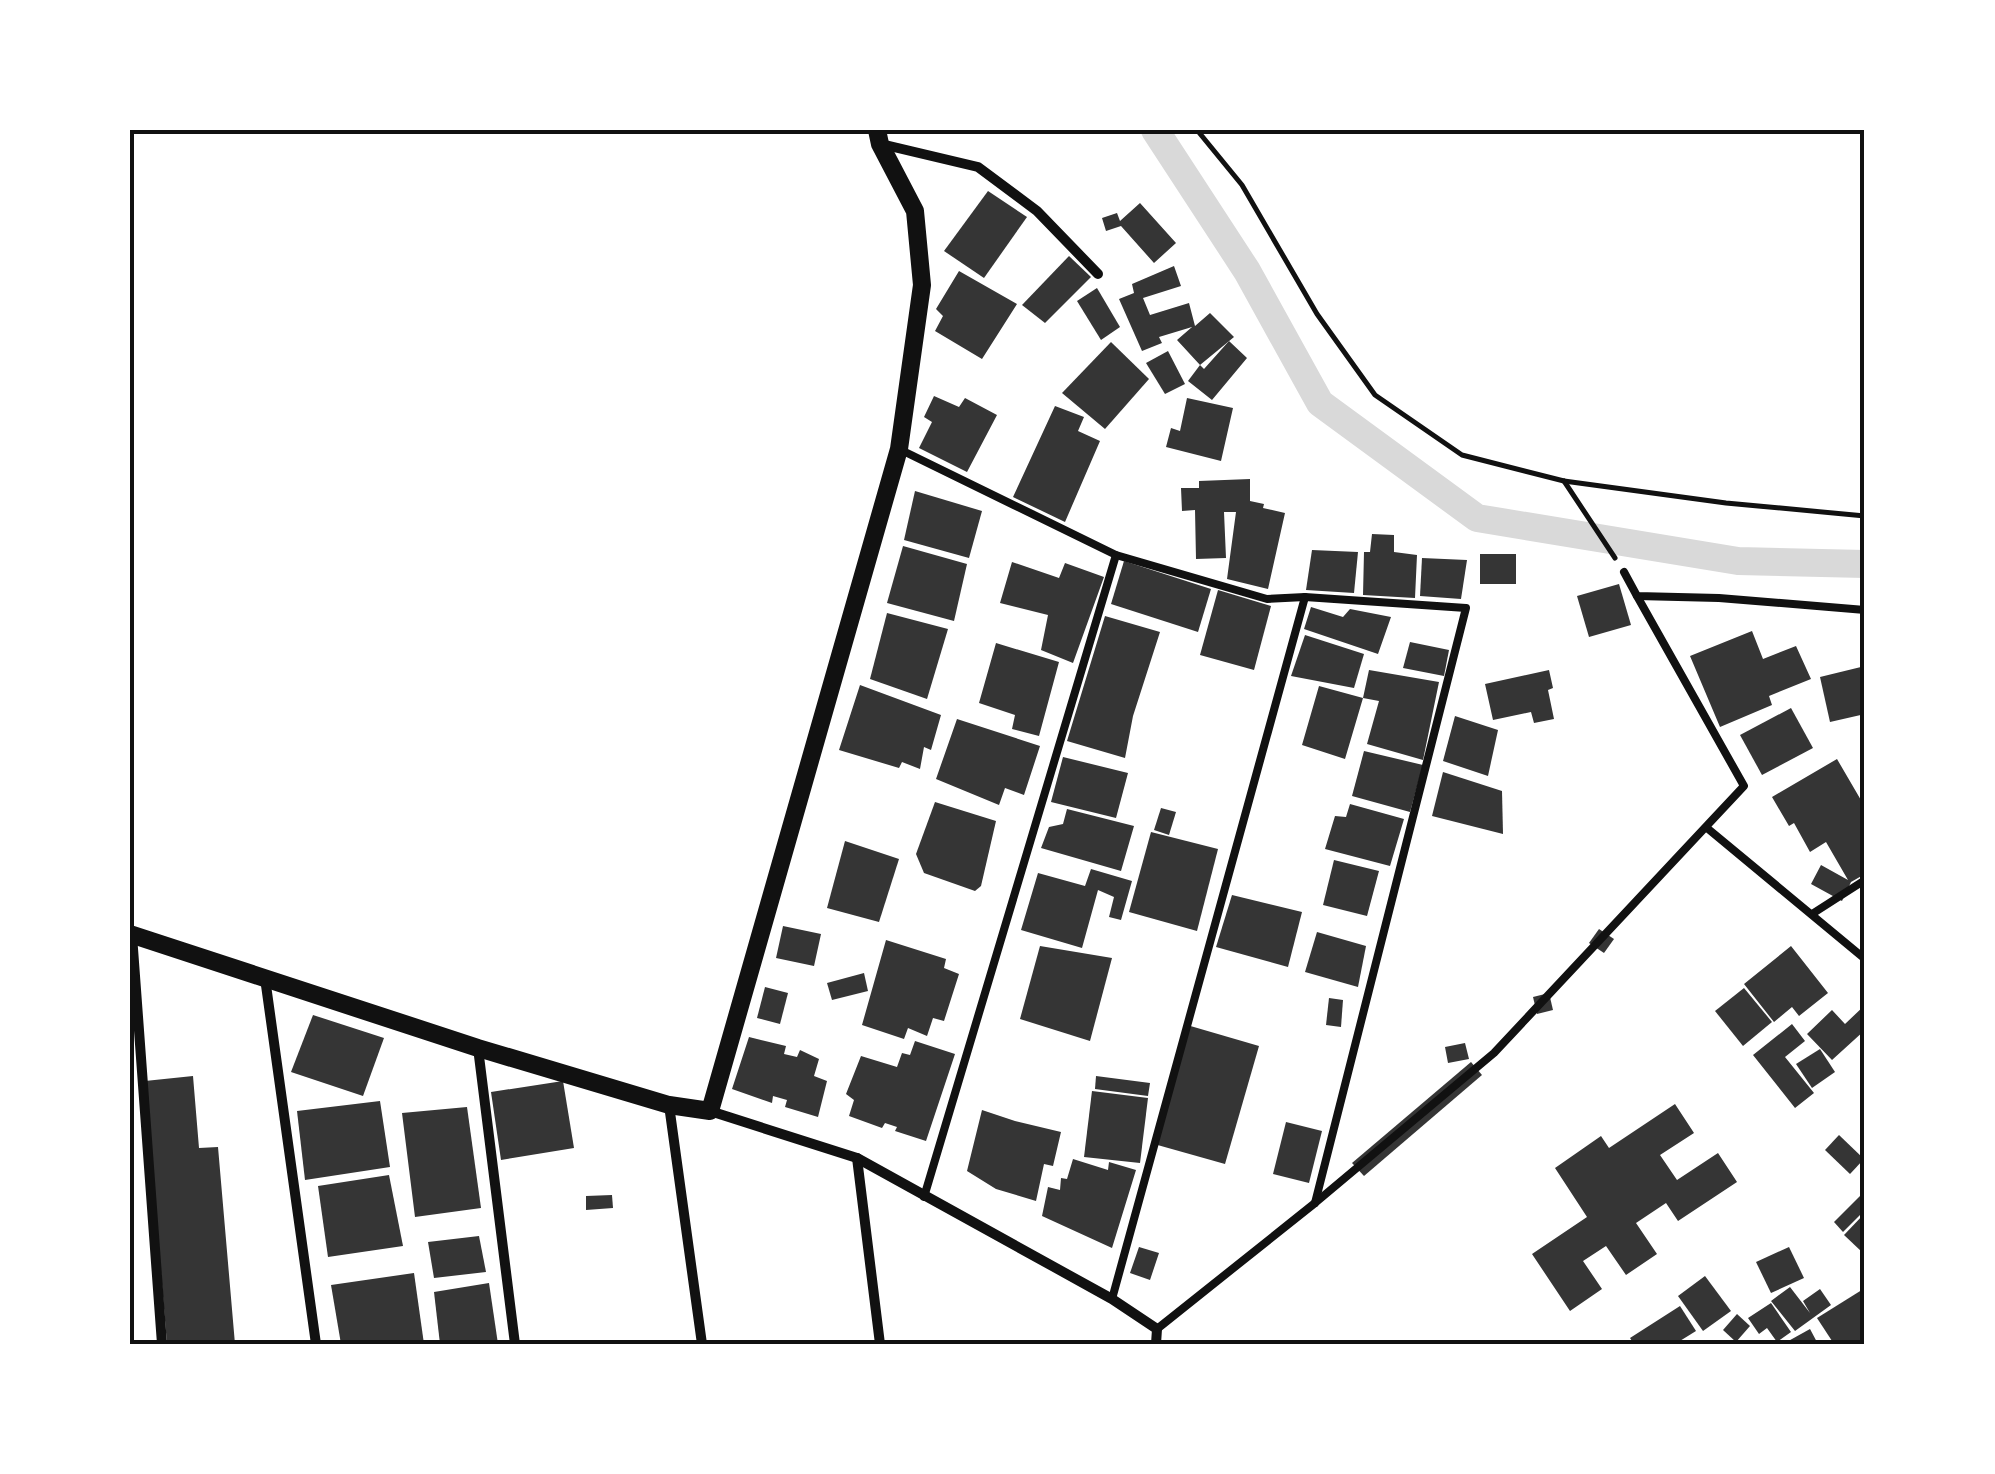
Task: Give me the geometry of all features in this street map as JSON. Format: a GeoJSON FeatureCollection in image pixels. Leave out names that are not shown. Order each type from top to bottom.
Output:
{"type":"FeatureCollection","features":[{"type":"Feature","properties":{"kind":"street"},"geometry":{"type":"LineString","coordinates":[[874,135],[978,168],[1037,212],[1098,274]]}},
{"type":"Feature","properties":{"kind":"street"},"geometry":{"type":"LineString","coordinates":[[710,1110],[899,449],[922,285],[915,212],[874,135]]}},
{"type":"Feature","properties":{"kind":"street"},"geometry":{"type":"LineString","coordinates":[[162,1344],[131,934],[478,1048],[670,1105],[710,1110],[857,1158],[1112,1299],[1156,1329]]}},
{"type":"Feature","properties":{"kind":"street"},"geometry":{"type":"LineString","coordinates":[[265,978],[316,1344]]}},
{"type":"Feature","properties":{"kind":"street"},"geometry":{"type":"LineString","coordinates":[[478,1048],[516,1344]]}},
{"type":"Feature","properties":{"kind":"street"},"geometry":{"type":"LineString","coordinates":[[670,1105],[702,1344]]}},
{"type":"Feature","properties":{"kind":"street"},"geometry":{"type":"LineString","coordinates":[[857,1158],[880,1344]]}},
{"type":"Feature","properties":{"kind":"street"},"geometry":{"type":"LineString","coordinates":[[1144,1344],[1156,1329]]}},
{"type":"Feature","properties":{"kind":"street"},"geometry":{"type":"LineString","coordinates":[[1156,1329],[1156,1344]]}},
{"type":"Feature","properties":{"kind":"lane"},"geometry":{"type":"LineString","coordinates":[[899,449],[1116,555],[1266,599],[1305,597],[1466,608],[1315,1203]]}},
{"type":"Feature","properties":{"kind":"lane"},"geometry":{"type":"LineString","coordinates":[[924,1197],[1116,555]]}},
{"type":"Feature","properties":{"kind":"lane"},"geometry":{"type":"LineString","coordinates":[[1156,1329],[1494,1053],[1744,786],[1624,572]]}},
{"type":"Feature","properties":{"kind":"lane"},"geometry":{"type":"LineString","coordinates":[[1637,596],[1719,598],[1865,610]]}},
{"type":"Feature","properties":{"kind":"lane"},"geometry":{"type":"LineString","coordinates":[[1112,1299],[1305,597]]}},
{"type":"Feature","properties":{"kind":"lane"},"geometry":{"type":"LineString","coordinates":[[1707,828],[1865,960]]}},
{"type":"Feature","properties":{"kind":"lane"},"geometry":{"type":"LineString","coordinates":[[1812,914],[1865,880]]}},
{"type":"Feature","properties":{"kind":"path"},"geometry":{"type":"LineString","coordinates":[[1197,130],[1242,185],[1317,314],[1375,396],[1462,455],[1564,481],[1726,503],[1865,516]]}},
{"type":"Feature","properties":{"kind":"path"},"geometry":{"type":"LineString","coordinates":[[1564,481],[1624,572]]}},
{"type":"Feature","properties":{"kind":"building"},"geometry":{"type":"Polygon","coordinates":[[[988,191],[1027,217],[984,278],[944,251],[988,191]]]}},
{"type":"Feature","properties":{"kind":"building"},"geometry":{"type":"Polygon","coordinates":[[[1140,203],[1176,243],[1154,263],[1121,226],[1106,231],[1102,218],[1117,213],[1120,221],[1140,203]]]}},
{"type":"Feature","properties":{"kind":"building"},"geometry":{"type":"Polygon","coordinates":[[[1069,256],[1091,277],[1045,323],[1022,305],[1069,256]]]}},
{"type":"Feature","properties":{"kind":"building"},"geometry":{"type":"Polygon","coordinates":[[[1174,266],[1181,286],[1143,298],[1150,315],[1189,303],[1195,326],[1210,313],[1234,337],[1200,365],[1177,340],[1192,327],[1159,337],[1162,343],[1142,351],[1119,299],[1134,293],[1132,284],[1174,266]]]}},
{"type":"Feature","properties":{"kind":"building"},"geometry":{"type":"Polygon","coordinates":[[[959,271],[1017,304],[982,359],[935,331],[943,316],[936,309],[959,271]]]}},
{"type":"Feature","properties":{"kind":"building"},"geometry":{"type":"Polygon","coordinates":[[[1097,288],[1120,327],[1101,340],[1077,301],[1097,288]]]}},
{"type":"Feature","properties":{"kind":"building"},"geometry":{"type":"Polygon","coordinates":[[[1229,341],[1247,358],[1212,400],[1188,381],[1200,365],[1204,369],[1229,341]]]}},
{"type":"Feature","properties":{"kind":"building"},"geometry":{"type":"Polygon","coordinates":[[[1111,342],[1149,379],[1105,429],[1062,393],[1111,342]]]}},
{"type":"Feature","properties":{"kind":"building"},"geometry":{"type":"Polygon","coordinates":[[[1168,351],[1185,384],[1165,394],[1146,363],[1168,351]]]}},
{"type":"Feature","properties":{"kind":"building"},"geometry":{"type":"Polygon","coordinates":[[[934,396],[959,407],[965,398],[997,415],[967,472],[919,448],[932,422],[924,417],[934,396]]]}},
{"type":"Feature","properties":{"kind":"building"},"geometry":{"type":"Polygon","coordinates":[[[1187,398],[1233,408],[1221,461],[1166,447],[1171,428],[1180,431],[1187,398]]]}},
{"type":"Feature","properties":{"kind":"building"},"geometry":{"type":"Polygon","coordinates":[[[1055,406],[1084,417],[1078,431],[1100,441],[1065,522],[1013,497],[1055,406]]]}},
{"type":"Feature","properties":{"kind":"building"},"geometry":{"type":"Polygon","coordinates":[[[1250,479],[1250,501],[1285,513],[1268,589],[1227,579],[1236,512],[1224,512],[1226,558],[1196,559],[1195,510],[1182,511],[1181,488],[1199,488],[1199,481],[1250,479]]]}},
{"type":"Feature","properties":{"kind":"building"},"geometry":{"type":"Polygon","coordinates":[[[915,491],[982,511],[969,558],[904,540],[915,491]]]}},
{"type":"Feature","properties":{"kind":"building"},"geometry":{"type":"Polygon","coordinates":[[[1372,534],[1394,535],[1394,552],[1417,555],[1415,598],[1363,595],[1364,552],[1370,552],[1372,534]]]}},
{"type":"Feature","properties":{"kind":"building"},"geometry":{"type":"Polygon","coordinates":[[[903,546],[967,564],[954,621],[887,603],[903,546]]]}},
{"type":"Feature","properties":{"kind":"building"},"geometry":{"type":"Polygon","coordinates":[[[1312,550],[1358,552],[1354,593],[1306,590],[1312,550]]]}},
{"type":"Feature","properties":{"kind":"building"},"geometry":{"type":"Polygon","coordinates":[[[1480,554],[1516,554],[1516,584],[1480,584],[1480,554]]]}},
{"type":"Feature","properties":{"kind":"building"},"geometry":{"type":"Polygon","coordinates":[[[1422,558],[1467,560],[1461,599],[1420,596],[1422,558]]]}},
{"type":"Feature","properties":{"kind":"building"},"geometry":{"type":"Polygon","coordinates":[[[1124,561],[1211,589],[1198,632],[1111,604],[1124,561]]]}},
{"type":"Feature","properties":{"kind":"building"},"geometry":{"type":"Polygon","coordinates":[[[1012,562],[1059,578],[1065,563],[1104,577],[1073,663],[1041,650],[1048,615],[1000,603],[1012,562]]]}},
{"type":"Feature","properties":{"kind":"building"},"geometry":{"type":"Polygon","coordinates":[[[1619,584],[1631,625],[1589,637],[1577,596],[1619,584]]]}},
{"type":"Feature","properties":{"kind":"building"},"geometry":{"type":"Polygon","coordinates":[[[1218,590],[1271,606],[1254,670],[1200,655],[1218,590]]]}},
{"type":"Feature","properties":{"kind":"building"},"geometry":{"type":"Polygon","coordinates":[[[1311,607],[1343,617],[1350,609],[1391,617],[1378,654],[1304,629],[1311,607]]]}},
{"type":"Feature","properties":{"kind":"building"},"geometry":{"type":"Polygon","coordinates":[[[887,613],[948,629],[927,699],[870,679],[887,613]]]}},
{"type":"Feature","properties":{"kind":"building"},"geometry":{"type":"Polygon","coordinates":[[[1105,616],[1160,632],[1133,716],[1125,758],[1067,741],[1105,616]]]}},
{"type":"Feature","properties":{"kind":"building"},"geometry":{"type":"Polygon","coordinates":[[[1752,631],[1763,659],[1796,646],[1811,679],[1769,696],[1772,705],[1720,727],[1690,656],[1752,631]]]}},
{"type":"Feature","properties":{"kind":"building"},"geometry":{"type":"Polygon","coordinates":[[[1305,635],[1364,654],[1354,688],[1291,676],[1305,635]]]}},
{"type":"Feature","properties":{"kind":"building"},"geometry":{"type":"Polygon","coordinates":[[[1410,642],[1449,650],[1444,676],[1403,668],[1410,642]]]}},
{"type":"Feature","properties":{"kind":"building"},"geometry":{"type":"Polygon","coordinates":[[[996,643],[1059,662],[1039,736],[1012,729],[1015,715],[979,703],[996,643]]]}},
{"type":"Feature","properties":{"kind":"building"},"geometry":{"type":"Polygon","coordinates":[[[1865,666],[1865,714],[1830,722],[1820,677],[1865,666]]]}},
{"type":"Feature","properties":{"kind":"building"},"geometry":{"type":"Polygon","coordinates":[[[1369,670],[1439,682],[1423,760],[1367,744],[1379,701],[1363,698],[1369,670]]]}},
{"type":"Feature","properties":{"kind":"building"},"geometry":{"type":"Polygon","coordinates":[[[1549,670],[1553,688],[1548,690],[1554,719],[1534,723],[1531,712],[1493,720],[1485,684],[1549,670]]]}},
{"type":"Feature","properties":{"kind":"building"},"geometry":{"type":"Polygon","coordinates":[[[860,685],[941,715],[931,750],[924,747],[920,769],[902,762],[899,768],[839,750],[860,685]]]}},
{"type":"Feature","properties":{"kind":"building"},"geometry":{"type":"Polygon","coordinates":[[[1319,686],[1363,698],[1345,759],[1302,745],[1319,686]]]}},
{"type":"Feature","properties":{"kind":"building"},"geometry":{"type":"Polygon","coordinates":[[[1791,708],[1813,748],[1762,775],[1740,735],[1791,708]]]}},
{"type":"Feature","properties":{"kind":"building"},"geometry":{"type":"Polygon","coordinates":[[[1455,716],[1498,730],[1488,776],[1443,761],[1455,716]]]}},
{"type":"Feature","properties":{"kind":"building"},"geometry":{"type":"Polygon","coordinates":[[[957,719],[1040,746],[1024,795],[1005,788],[999,805],[936,779],[957,719]]]}},
{"type":"Feature","properties":{"kind":"building"},"geometry":{"type":"Polygon","coordinates":[[[1364,751],[1423,765],[1410,812],[1352,796],[1364,751]]]}},
{"type":"Feature","properties":{"kind":"building"},"geometry":{"type":"Polygon","coordinates":[[[1063,757],[1128,773],[1116,818],[1051,802],[1063,757]]]}},
{"type":"Feature","properties":{"kind":"building"},"geometry":{"type":"Polygon","coordinates":[[[1837,759],[1865,807],[1865,874],[1851,882],[1842,901],[1811,884],[1821,865],[1848,880],[1826,842],[1810,852],[1794,823],[1789,826],[1772,797],[1837,759]]]}},
{"type":"Feature","properties":{"kind":"building"},"geometry":{"type":"Polygon","coordinates":[[[1443,772],[1502,791],[1503,834],[1432,816],[1443,772]]]}},
{"type":"Feature","properties":{"kind":"building"},"geometry":{"type":"Polygon","coordinates":[[[935,802],[996,821],[981,886],[975,891],[924,873],[916,854],[935,802]]]}},
{"type":"Feature","properties":{"kind":"building"},"geometry":{"type":"Polygon","coordinates":[[[1350,804],[1404,819],[1390,866],[1325,849],[1335,816],[1346,817],[1350,804]]]}},
{"type":"Feature","properties":{"kind":"building"},"geometry":{"type":"Polygon","coordinates":[[[1161,808],[1176,812],[1169,835],[1154,830],[1161,808]]]}},
{"type":"Feature","properties":{"kind":"building"},"geometry":{"type":"Polygon","coordinates":[[[1067,809],[1134,826],[1121,871],[1041,848],[1049,827],[1063,824],[1067,809]]]}},
{"type":"Feature","properties":{"kind":"building"},"geometry":{"type":"Polygon","coordinates":[[[1151,832],[1218,849],[1197,931],[1129,912],[1151,832]]]}},
{"type":"Feature","properties":{"kind":"building"},"geometry":{"type":"Polygon","coordinates":[[[845,841],[899,859],[879,922],[827,908],[845,841]]]}},
{"type":"Feature","properties":{"kind":"building"},"geometry":{"type":"Polygon","coordinates":[[[1334,860],[1379,871],[1367,916],[1323,905],[1334,860]]]}},
{"type":"Feature","properties":{"kind":"building"},"geometry":{"type":"Polygon","coordinates":[[[1091,869],[1132,881],[1121,920],[1109,917],[1114,897],[1098,890],[1082,948],[1021,930],[1038,873],[1085,886],[1091,869]]]}},
{"type":"Feature","properties":{"kind":"building"},"geometry":{"type":"Polygon","coordinates":[[[1232,895],[1302,912],[1288,967],[1216,947],[1232,895]]]}},
{"type":"Feature","properties":{"kind":"building"},"geometry":{"type":"Polygon","coordinates":[[[783,926],[821,934],[814,966],[776,958],[783,926]]]}},
{"type":"Feature","properties":{"kind":"building"},"geometry":{"type":"Polygon","coordinates":[[[1599,929],[1614,939],[1604,953],[1589,943],[1599,929]]]}},
{"type":"Feature","properties":{"kind":"building"},"geometry":{"type":"Polygon","coordinates":[[[1317,932],[1366,946],[1358,987],[1305,972],[1317,932]]]}},
{"type":"Feature","properties":{"kind":"building"},"geometry":{"type":"Polygon","coordinates":[[[886,940],[946,959],[944,968],[959,974],[944,1021],[933,1018],[927,1036],[908,1028],[904,1039],[862,1025],[886,940]]]}},
{"type":"Feature","properties":{"kind":"building"},"geometry":{"type":"Polygon","coordinates":[[[1040,946],[1112,958],[1090,1041],[1020,1019],[1040,946]]]}},
{"type":"Feature","properties":{"kind":"building"},"geometry":{"type":"Polygon","coordinates":[[[1791,946],[1828,993],[1799,1016],[1792,1007],[1774,1022],[1744,984],[1791,946]]]}},
{"type":"Feature","properties":{"kind":"building"},"geometry":{"type":"Polygon","coordinates":[[[864,973],[868,991],[832,1000],[827,983],[864,973]]]}},
{"type":"Feature","properties":{"kind":"building"},"geometry":{"type":"Polygon","coordinates":[[[765,987],[788,993],[780,1024],[757,1018],[765,987]]]}},
{"type":"Feature","properties":{"kind":"building"},"geometry":{"type":"Polygon","coordinates":[[[1744,988],[1772,1022],[1743,1046],[1715,1011],[1744,988]]]}},
{"type":"Feature","properties":{"kind":"building"},"geometry":{"type":"Polygon","coordinates":[[[1549,993],[1553,1010],[1537,1014],[1533,997],[1549,993]]]}},
{"type":"Feature","properties":{"kind":"building"},"geometry":{"type":"Polygon","coordinates":[[[1329,998],[1343,1000],[1341,1027],[1326,1025],[1329,998]]]}},
{"type":"Feature","properties":{"kind":"building"},"geometry":{"type":"Polygon","coordinates":[[[1865,1005],[1865,1030],[1832,1060],[1807,1034],[1832,1010],[1845,1024],[1865,1005]]]}},
{"type":"Feature","properties":{"kind":"building"},"geometry":{"type":"Polygon","coordinates":[[[313,1015],[384,1038],[363,1096],[291,1072],[313,1015]]]}},
{"type":"Feature","properties":{"kind":"building"},"geometry":{"type":"Polygon","coordinates":[[[1792,1024],[1805,1041],[1785,1057],[1814,1093],[1795,1108],[1753,1055],[1792,1024]]]}},
{"type":"Feature","properties":{"kind":"building"},"geometry":{"type":"Polygon","coordinates":[[[1187,1025],[1259,1046],[1225,1164],[1154,1144],[1187,1025]]]}},
{"type":"Feature","properties":{"kind":"building"},"geometry":{"type":"Polygon","coordinates":[[[749,1037],[786,1046],[784,1054],[797,1057],[800,1050],[819,1059],[814,1076],[827,1081],[818,1117],[785,1107],[787,1100],[773,1096],[772,1103],[732,1089],[749,1037]]]}},
{"type":"Feature","properties":{"kind":"building"},"geometry":{"type":"Polygon","coordinates":[[[915,1041],[955,1054],[926,1141],[895,1131],[897,1127],[885,1123],[882,1128],[849,1116],[854,1100],[846,1094],[861,1056],[897,1067],[902,1053],[910,1055],[915,1041]]]}},
{"type":"Feature","properties":{"kind":"building"},"geometry":{"type":"Polygon","coordinates":[[[1465,1043],[1469,1059],[1448,1063],[1445,1047],[1465,1043]]]}},
{"type":"Feature","properties":{"kind":"building"},"geometry":{"type":"Polygon","coordinates":[[[1820,1049],[1835,1072],[1812,1088],[1796,1064],[1820,1049]]]}},
{"type":"Feature","properties":{"kind":"building"},"geometry":{"type":"Polygon","coordinates":[[[1471,1062],[1482,1075],[1364,1176],[1352,1163],[1471,1062]]]}},
{"type":"Feature","properties":{"kind":"building"},"geometry":{"type":"Polygon","coordinates":[[[193,1076],[199,1148],[218,1147],[235,1344],[167,1344],[145,1081],[193,1076]]]}},
{"type":"Feature","properties":{"kind":"building"},"geometry":{"type":"Polygon","coordinates":[[[1096,1076],[1150,1083],[1148,1096],[1095,1089],[1096,1076]]]}},
{"type":"Feature","properties":{"kind":"building"},"geometry":{"type":"Polygon","coordinates":[[[563,1081],[574,1148],[501,1160],[491,1092],[563,1081]]]}},
{"type":"Feature","properties":{"kind":"building"},"geometry":{"type":"Polygon","coordinates":[[[1092,1091],[1148,1098],[1140,1163],[1084,1157],[1092,1091]]]}},
{"type":"Feature","properties":{"kind":"building"},"geometry":{"type":"Polygon","coordinates":[[[380,1101],[390,1167],[305,1180],[297,1111],[380,1101]]]}},
{"type":"Feature","properties":{"kind":"building"},"geometry":{"type":"Polygon","coordinates":[[[1675,1104],[1694,1133],[1660,1155],[1677,1180],[1718,1153],[1737,1182],[1678,1221],[1666,1203],[1636,1223],[1657,1254],[1626,1275],[1606,1246],[1583,1261],[1602,1289],[1570,1311],[1532,1254],[1587,1217],[1555,1168],[1601,1136],[1609,1148],[1675,1104]]]}},
{"type":"Feature","properties":{"kind":"building"},"geometry":{"type":"Polygon","coordinates":[[[467,1107],[481,1208],[415,1217],[402,1113],[467,1107]]]}},
{"type":"Feature","properties":{"kind":"building"},"geometry":{"type":"Polygon","coordinates":[[[982,1110],[1061,1132],[1053,1166],[1044,1164],[1036,1201],[996,1189],[967,1171],[982,1110]]]}},
{"type":"Feature","properties":{"kind":"building"},"geometry":{"type":"Polygon","coordinates":[[[1286,1122],[1322,1131],[1309,1183],[1273,1174],[1286,1122]]]}},
{"type":"Feature","properties":{"kind":"building"},"geometry":{"type":"Polygon","coordinates":[[[1839,1135],[1864,1159],[1850,1174],[1825,1150],[1839,1135]]]}},
{"type":"Feature","properties":{"kind":"building"},"geometry":{"type":"Polygon","coordinates":[[[1073,1159],[1108,1170],[1109,1162],[1136,1170],[1112,1248],[1042,1216],[1048,1187],[1060,1190],[1061,1178],[1067,1179],[1073,1159]]]}},
{"type":"Feature","properties":{"kind":"building"},"geometry":{"type":"Polygon","coordinates":[[[389,1175],[403,1246],[328,1257],[318,1186],[389,1175]]]}},
{"type":"Feature","properties":{"kind":"building"},"geometry":{"type":"Polygon","coordinates":[[[1865,1191],[1865,1210],[1843,1232],[1834,1222],[1865,1191]]]}},
{"type":"Feature","properties":{"kind":"building"},"geometry":{"type":"Polygon","coordinates":[[[612,1195],[613,1208],[586,1210],[586,1196],[612,1195]]]}},
{"type":"Feature","properties":{"kind":"building"},"geometry":{"type":"Polygon","coordinates":[[[1865,1213],[1865,1248],[1862,1252],[1844,1235],[1865,1213]]]}},
{"type":"Feature","properties":{"kind":"building"},"geometry":{"type":"Polygon","coordinates":[[[479,1236],[486,1272],[434,1278],[428,1242],[479,1236]]]}},
{"type":"Feature","properties":{"kind":"building"},"geometry":{"type":"Polygon","coordinates":[[[1139,1247],[1159,1253],[1150,1280],[1130,1273],[1139,1247]]]}},
{"type":"Feature","properties":{"kind":"building"},"geometry":{"type":"Polygon","coordinates":[[[1789,1247],[1804,1278],[1771,1293],[1756,1262],[1789,1247]]]}},
{"type":"Feature","properties":{"kind":"building"},"geometry":{"type":"Polygon","coordinates":[[[414,1273],[424,1344],[341,1344],[331,1285],[414,1273]]]}},
{"type":"Feature","properties":{"kind":"building"},"geometry":{"type":"Polygon","coordinates":[[[1705,1276],[1731,1311],[1703,1331],[1678,1296],[1705,1276]]]}},
{"type":"Feature","properties":{"kind":"building"},"geometry":{"type":"Polygon","coordinates":[[[489,1283],[498,1344],[440,1344],[434,1292],[489,1283]]]}},
{"type":"Feature","properties":{"kind":"building"},"geometry":{"type":"Polygon","coordinates":[[[1790,1287],[1810,1313],[1803,1301],[1820,1289],[1831,1305],[1795,1331],[1771,1301],[1790,1287]]]}},
{"type":"Feature","properties":{"kind":"building"},"geometry":{"type":"Polygon","coordinates":[[[1865,1288],[1865,1344],[1834,1344],[1817,1318],[1865,1288]]]}},
{"type":"Feature","properties":{"kind":"building"},"geometry":{"type":"Polygon","coordinates":[[[1771,1303],[1791,1332],[1777,1342],[1767,1328],[1759,1334],[1748,1318],[1771,1303]]]}},
{"type":"Feature","properties":{"kind":"building"},"geometry":{"type":"Polygon","coordinates":[[[1680,1306],[1696,1331],[1675,1344],[1634,1344],[1630,1338],[1680,1306]]]}},
{"type":"Feature","properties":{"kind":"building"},"geometry":{"type":"Polygon","coordinates":[[[1737,1314],[1750,1326],[1736,1342],[1723,1330],[1737,1314]]]}},
{"type":"Feature","properties":{"kind":"building"},"geometry":{"type":"Polygon","coordinates":[[[1810,1329],[1818,1344],[1783,1344],[1810,1329]]]}},
{"type":"Feature","properties":{"kind":"waterway"},"geometry":{"type":"LineString","coordinates":[[1155,130],[1247,271],[1320,403],[1477,518],[1738,561],[1865,564]]}}]}
